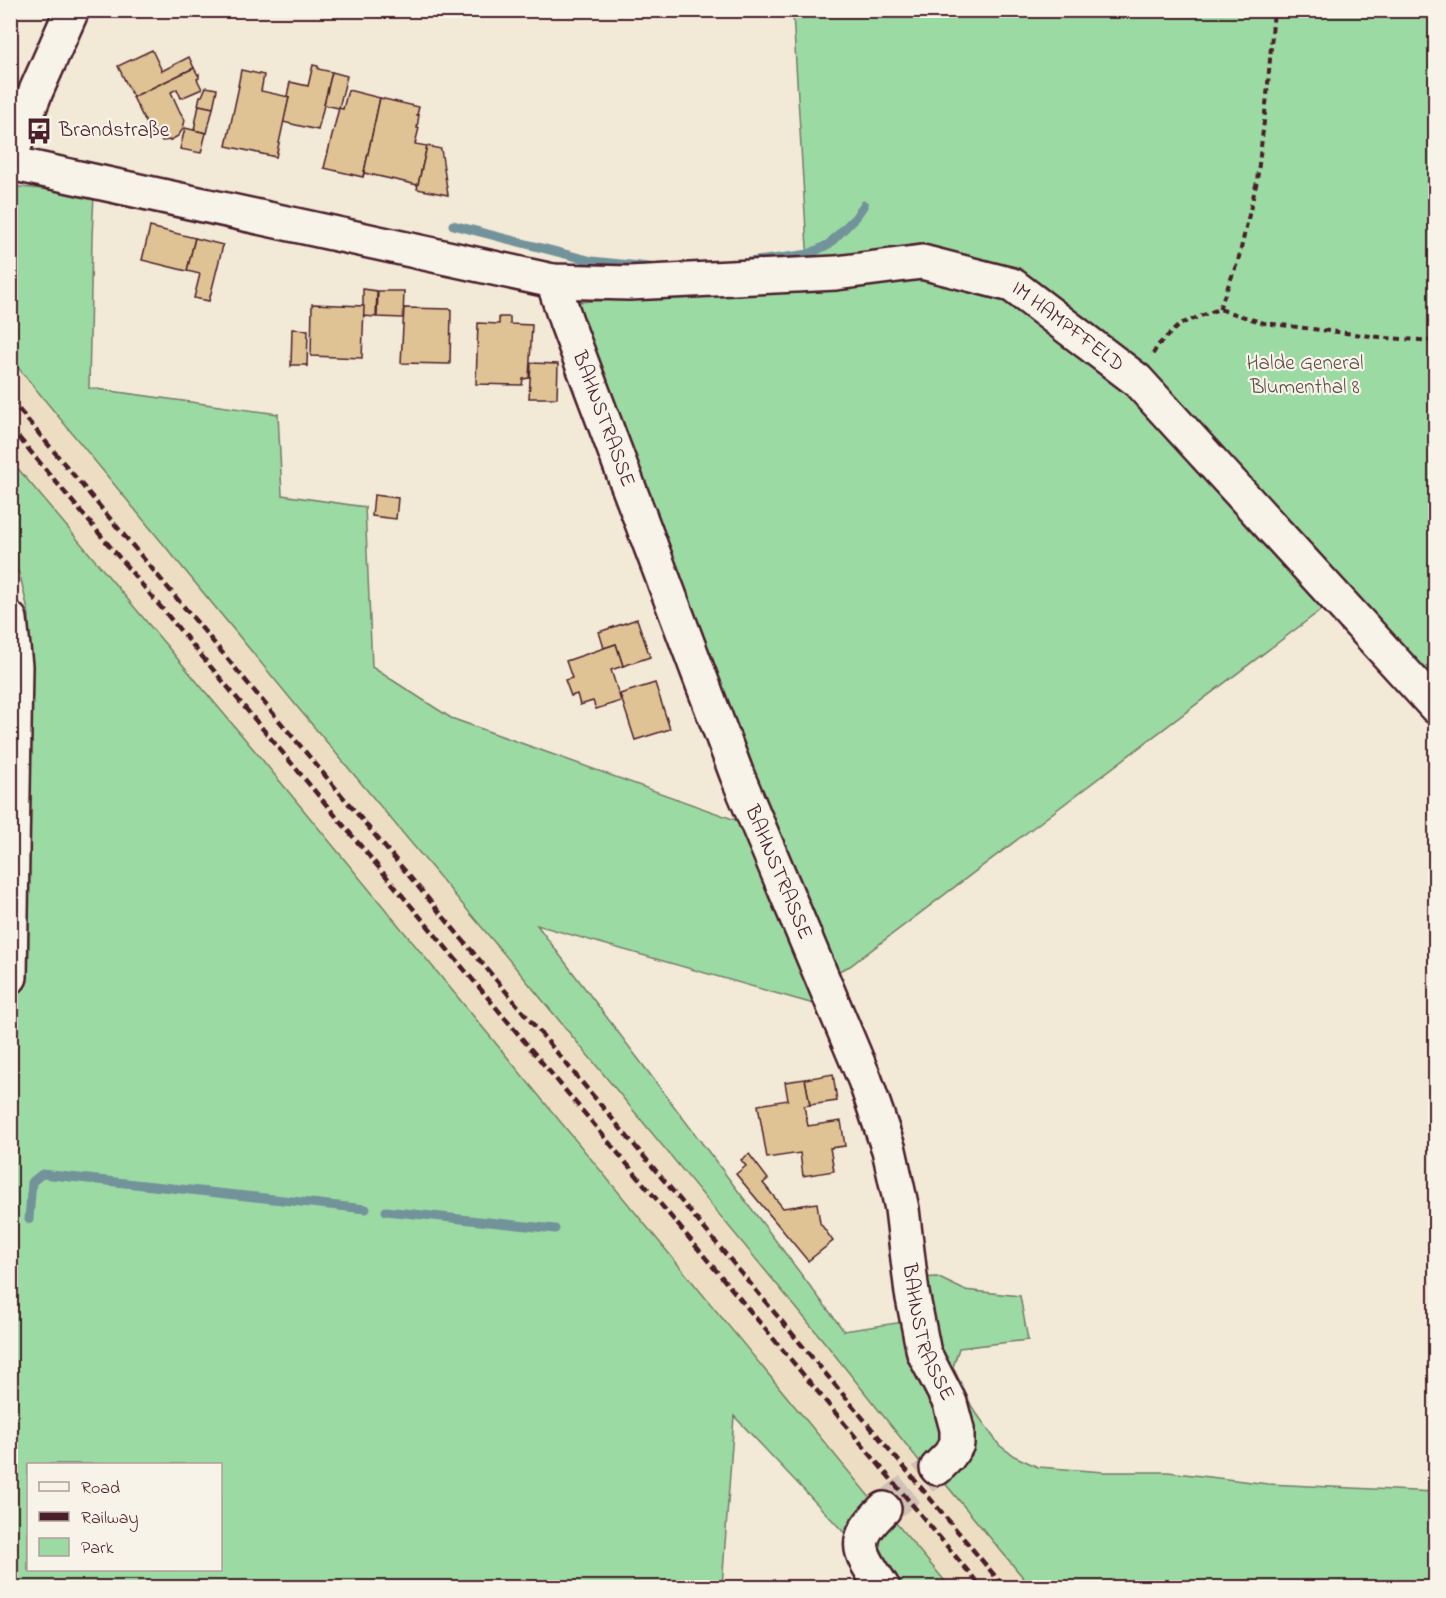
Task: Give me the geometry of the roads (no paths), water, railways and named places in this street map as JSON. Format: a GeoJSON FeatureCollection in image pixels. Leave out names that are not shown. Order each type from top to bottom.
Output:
{"type":"FeatureCollection","features":[{"type":"Feature","properties":{"kind":"street"},"geometry":{"type":"LineString","coordinates":[[10,157],[72,10]]}},
{"type":"Feature","properties":{"kind":"street"},"geometry":{"type":"LineString","coordinates":[[10,163],[553,281]]}},
{"type":"Feature","properties":{"kind":"street","name":"IM HAMPFFELD"},"geometry":{"type":"LineString","coordinates":[[553,281],[629,283],[836,273],[922,262],[1012,285],[1137,380],[1436,707]]}},
{"type":"Feature","properties":{"kind":"street","name":"BAHNSTRASSE"},"geometry":{"type":"LineString","coordinates":[[553,281],[737,775],[865,1080],[889,1150],[903,1209],[912,1293],[924,1353],[950,1403],[957,1429],[957,1444],[937,1468]]}},
{"type":"Feature","properties":{"kind":"street"},"geometry":{"type":"LineString","coordinates":[[10,619],[15,666],[10,977]]}},
{"type":"Feature","properties":{"kind":"street"},"geometry":{"type":"LineString","coordinates":[[883,1587],[864,1558],[861,1538],[871,1522],[884,1509]]}},
{"type":"Feature","properties":{"kind":"waterway"},"geometry":{"type":"LineString","coordinates":[[749,262],[809,254],[829,244],[855,218],[864,205]]}},
{"type":"Feature","properties":{"kind":"waterway"},"geometry":{"type":"LineString","coordinates":[[453,225],[592,261],[649,267]]}},
{"type":"Feature","properties":{"kind":"waterway"},"geometry":{"type":"LineString","coordinates":[[29,1219],[32,1182],[42,1174],[366,1209]]}},
{"type":"Feature","properties":{"kind":"waterway"},"geometry":{"type":"LineString","coordinates":[[386,1211],[555,1229]]}},
{"type":"Feature","properties":{"kind":"tunnel"},"geometry":{"type":"LineString","coordinates":[[884,1509],[937,1468]]}},
{"type":"Feature","properties":{"kind":"railway"},"geometry":{"type":"LineString","coordinates":[[10,399],[1005,1588]]}},
{"type":"Feature","properties":{"kind":"railway"},"geometry":{"type":"LineString","coordinates":[[10,427],[982,1588]]}},
{"type":"Feature","properties":{"kind":"place","name":"Brandstraße"},"geometry":{"type":"Point","coordinates":[39,131]}},
{"type":"Feature","properties":{"kind":"park label","name":"Halde General Blumenthal 8"},"geometry":{"type":"Point","coordinates":[1305,376]}}]}
